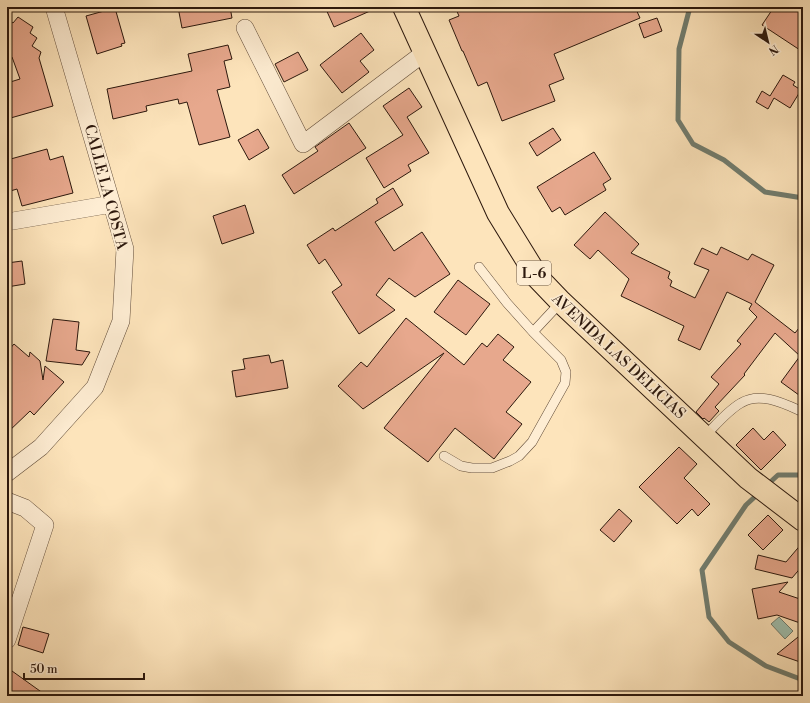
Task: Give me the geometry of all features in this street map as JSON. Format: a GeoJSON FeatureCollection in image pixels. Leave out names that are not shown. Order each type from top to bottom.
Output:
{"type":"FeatureCollection","features":[{"type":"Feature","properties":{"kind":"main road","name":"AVENIDA LAS DELICIAS"},"geometry":{"type":"LineString","coordinates":[[404,7],[498,213],[538,278],[561,302],[748,478],[803,520]]}},
{"type":"Feature","properties":{"kind":"street","name":"CALLE LA COSTA"},"geometry":{"type":"LineString","coordinates":[[7,473],[41,447],[95,387],[121,321],[125,249],[54,7]]}},
{"type":"Feature","properties":{"kind":"street"},"geometry":{"type":"LineString","coordinates":[[244,28],[303,144],[424,53]]}},
{"type":"Feature","properties":{"kind":"street"},"geometry":{"type":"LineString","coordinates":[[7,222],[112,204]]}},
{"type":"Feature","properties":{"kind":"street"},"geometry":{"type":"LineString","coordinates":[[7,501],[25,508],[45,525],[7,640]]}},
{"type":"Feature","properties":{"kind":"lane"},"geometry":{"type":"LineString","coordinates":[[444,456],[461,466],[472,468],[492,468],[519,456],[532,442],[565,383],[566,377],[561,360],[533,332],[479,267]]}},
{"type":"Feature","properties":{"kind":"lane"},"geometry":{"type":"LineString","coordinates":[[533,332],[561,302]]}},
{"type":"Feature","properties":{"kind":"lane"},"geometry":{"type":"LineString","coordinates":[[704,437],[723,417],[742,402],[758,398],[782,402],[803,412]]}},
{"type":"Feature","properties":{"kind":"shaded area"},"geometry":{"type":"Polygon","coordinates":[[[779,617],[793,631],[785,639],[771,624],[779,617]]]}},
{"type":"Feature","properties":{"kind":"building"},"geometry":{"type":"Polygon","coordinates":[[[178,7],[230,7],[232,18],[182,28],[178,7]]]}},
{"type":"Feature","properties":{"kind":"building"},"geometry":{"type":"Polygon","coordinates":[[[325,7],[379,7],[334,27],[325,7]]]}},
{"type":"Feature","properties":{"kind":"building"},"geometry":{"type":"Polygon","coordinates":[[[455,7],[635,7],[640,18],[554,54],[564,79],[549,85],[555,101],[502,121],[487,82],[478,86],[449,20],[459,16],[455,7]]]}},
{"type":"Feature","properties":{"kind":"building"},"geometry":{"type":"Polygon","coordinates":[[[774,7],[803,7],[803,52],[762,25],[774,7]]]}},
{"type":"Feature","properties":{"kind":"building"},"geometry":{"type":"Polygon","coordinates":[[[115,8],[125,43],[121,44],[122,46],[97,54],[86,16],[115,8]]]}},
{"type":"Feature","properties":{"kind":"building"},"geometry":{"type":"Polygon","coordinates":[[[18,17],[33,27],[30,33],[37,38],[32,46],[41,52],[39,58],[53,106],[7,119],[7,83],[20,79],[12,57],[7,55],[7,19],[13,23],[18,17]]]}},
{"type":"Feature","properties":{"kind":"building"},"geometry":{"type":"Polygon","coordinates":[[[657,18],[662,31],[644,38],[639,24],[657,18]]]}},
{"type":"Feature","properties":{"kind":"building"},"geometry":{"type":"Polygon","coordinates":[[[361,33],[374,50],[360,61],[369,72],[342,93],[320,65],[361,33]]]}},
{"type":"Feature","properties":{"kind":"building"},"geometry":{"type":"Polygon","coordinates":[[[228,45],[232,59],[224,61],[230,87],[217,90],[230,137],[199,145],[187,102],[179,104],[178,99],[146,106],[147,111],[113,119],[107,89],[192,71],[188,54],[228,45]]]}},
{"type":"Feature","properties":{"kind":"building"},"geometry":{"type":"Polygon","coordinates":[[[298,52],[308,70],[284,82],[275,64],[298,52]]]}},
{"type":"Feature","properties":{"kind":"building"},"geometry":{"type":"Polygon","coordinates":[[[783,75],[795,82],[793,85],[801,90],[790,108],[774,98],[768,109],[756,102],[762,91],[770,96],[783,75]]]}},
{"type":"Feature","properties":{"kind":"building"},"geometry":{"type":"Polygon","coordinates":[[[409,88],[422,107],[407,117],[429,153],[408,165],[411,171],[384,188],[366,158],[403,135],[383,106],[409,88]]]}},
{"type":"Feature","properties":{"kind":"building"},"geometry":{"type":"Polygon","coordinates":[[[349,123],[366,148],[294,194],[282,175],[318,151],[315,147],[349,123]]]}},
{"type":"Feature","properties":{"kind":"building"},"geometry":{"type":"Polygon","coordinates":[[[553,128],[561,140],[537,156],[529,143],[553,128]]]}},
{"type":"Feature","properties":{"kind":"building"},"geometry":{"type":"Polygon","coordinates":[[[258,129],[269,148],[249,160],[238,140],[258,129]]]}},
{"type":"Feature","properties":{"kind":"building"},"geometry":{"type":"Polygon","coordinates":[[[47,149],[50,160],[63,156],[73,193],[22,206],[17,189],[7,192],[7,160],[47,149]]]}},
{"type":"Feature","properties":{"kind":"building"},"geometry":{"type":"Polygon","coordinates":[[[594,152],[611,179],[603,184],[606,190],[565,215],[560,207],[552,212],[537,187],[594,152]]]}},
{"type":"Feature","properties":{"kind":"building"},"geometry":{"type":"Polygon","coordinates":[[[393,188],[403,205],[375,222],[394,251],[422,232],[450,274],[415,297],[389,278],[376,295],[395,310],[359,334],[332,292],[342,285],[325,259],[319,264],[307,245],[333,228],[335,231],[378,203],[376,199],[393,188]]]}},
{"type":"Feature","properties":{"kind":"building"},"geometry":{"type":"Polygon","coordinates":[[[245,205],[254,233],[222,244],[213,216],[245,205]]]}},
{"type":"Feature","properties":{"kind":"building"},"geometry":{"type":"Polygon","coordinates":[[[605,212],[639,244],[631,253],[670,272],[668,278],[672,281],[670,286],[695,298],[709,270],[694,264],[702,248],[717,255],[721,247],[748,260],[752,254],[774,265],[755,302],[795,333],[803,323],[803,398],[781,382],[800,356],[775,333],[744,374],[745,375],[715,407],[719,411],[709,422],[704,418],[703,419],[696,412],[719,384],[711,377],[741,344],[737,341],[757,317],[749,309],[752,304],[727,292],[700,350],[678,340],[684,326],[621,296],[629,279],[598,250],[590,259],[574,245],[605,212]]]}},
{"type":"Feature","properties":{"kind":"building"},"geometry":{"type":"Polygon","coordinates":[[[22,261],[25,284],[7,287],[7,263],[22,261]]]}},
{"type":"Feature","properties":{"kind":"building"},"geometry":{"type":"Polygon","coordinates":[[[458,280],[490,304],[466,335],[434,312],[458,280]]]}},
{"type":"Feature","properties":{"kind":"building"},"geometry":{"type":"Polygon","coordinates":[[[406,318],[464,365],[482,343],[487,347],[498,334],[514,347],[503,360],[531,382],[506,412],[522,424],[494,459],[455,428],[428,462],[384,428],[444,353],[363,409],[338,386],[361,362],[367,367],[406,318]]]}},
{"type":"Feature","properties":{"kind":"building"},"geometry":{"type":"Polygon","coordinates":[[[53,319],[79,322],[76,350],[90,352],[82,365],[46,361],[53,319]]]}},
{"type":"Feature","properties":{"kind":"building"},"geometry":{"type":"Polygon","coordinates":[[[14,344],[29,357],[30,352],[40,361],[43,380],[45,366],[64,382],[34,415],[30,411],[7,433],[7,352],[14,344]]]}},
{"type":"Feature","properties":{"kind":"building"},"geometry":{"type":"Polygon","coordinates":[[[269,355],[271,363],[283,360],[288,388],[236,397],[232,371],[245,369],[243,359],[269,355]]]}},
{"type":"Feature","properties":{"kind":"building"},"geometry":{"type":"Polygon","coordinates":[[[753,428],[764,440],[773,431],[786,445],[761,470],[736,445],[753,428]]]}},
{"type":"Feature","properties":{"kind":"building"},"geometry":{"type":"Polygon","coordinates":[[[679,447],[697,464],[684,478],[710,504],[698,516],[692,509],[677,524],[639,487],[679,447]]]}},
{"type":"Feature","properties":{"kind":"building"},"geometry":{"type":"Polygon","coordinates":[[[619,509],[632,521],[614,542],[600,530],[619,509]]]}},
{"type":"Feature","properties":{"kind":"building"},"geometry":{"type":"Polygon","coordinates":[[[768,515],[783,530],[763,550],[748,535],[768,515]]]}},
{"type":"Feature","properties":{"kind":"building"},"geometry":{"type":"Polygon","coordinates":[[[803,542],[803,565],[792,578],[755,569],[758,555],[786,562],[803,542]]]}},
{"type":"Feature","properties":{"kind":"building"},"geometry":{"type":"Polygon","coordinates":[[[788,582],[779,592],[803,600],[803,624],[777,615],[758,619],[752,589],[788,582]]]}},
{"type":"Feature","properties":{"kind":"building"},"geometry":{"type":"Polygon","coordinates":[[[23,627],[49,634],[43,653],[18,645],[23,627]]]}},
{"type":"Feature","properties":{"kind":"building"},"geometry":{"type":"Polygon","coordinates":[[[803,633],[803,663],[777,654],[803,633]]]}},
{"type":"Feature","properties":{"kind":"building"},"geometry":{"type":"Polygon","coordinates":[[[12,671],[47,696],[11,696],[7,677],[12,671]]]}},
{"type":"Feature","properties":{"kind":"waterway"},"geometry":{"type":"LineString","coordinates":[[690,7],[679,49],[678,120],[693,144],[724,160],[765,192],[803,198]]}},
{"type":"Feature","properties":{"kind":"waterway"},"geometry":{"type":"LineString","coordinates":[[766,486],[778,475],[803,475]]}},
{"type":"Feature","properties":{"kind":"waterway"},"geometry":{"type":"LineString","coordinates":[[759,493],[746,505],[702,570],[709,617],[729,642],[766,666],[803,680]]}}]}
